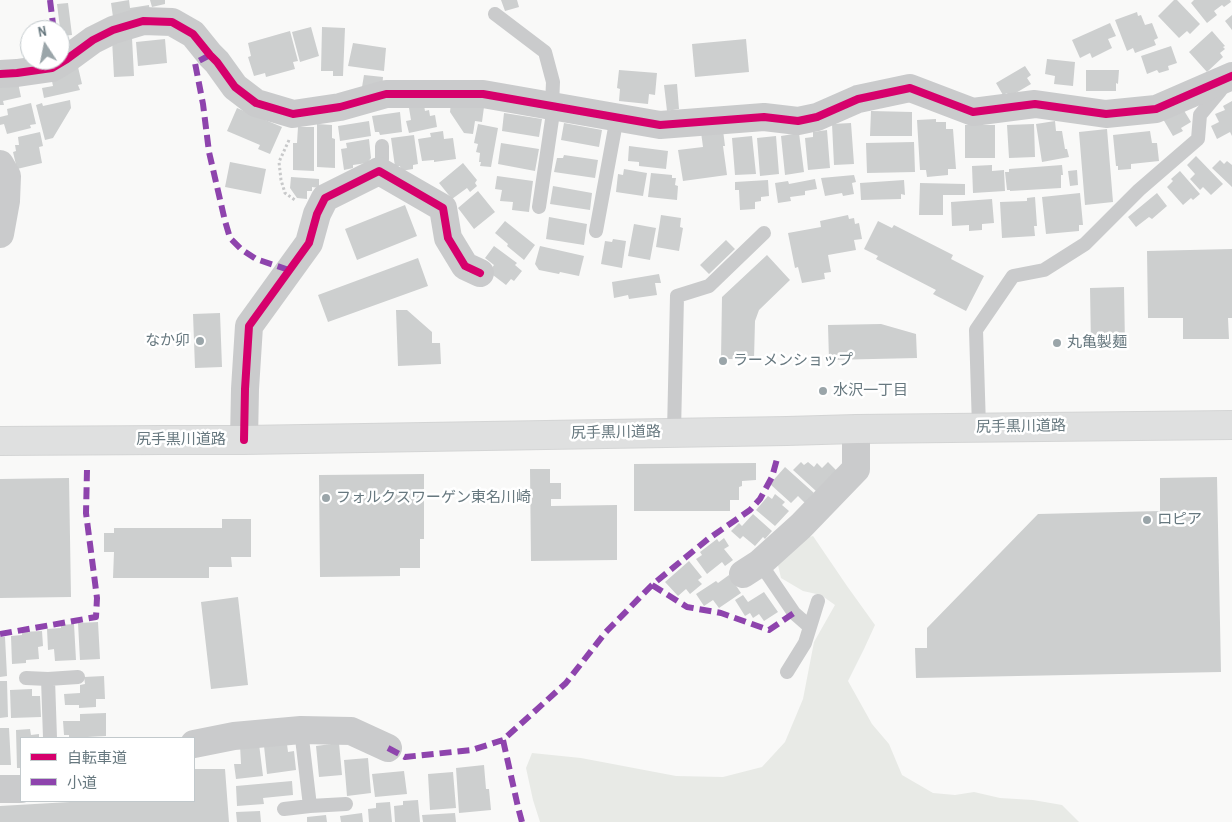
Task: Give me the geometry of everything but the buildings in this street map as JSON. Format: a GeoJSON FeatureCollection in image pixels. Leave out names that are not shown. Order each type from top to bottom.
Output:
{"type":"FeatureCollection","features":[{"type":"Feature","properties":{"kind":"main road","name":"尻手黒川道路"},"geometry":{"type":"LineString","coordinates":[[0,441],[244,440],[787,431],[856,428],[1232,425]]}},
{"type":"Feature","properties":{"kind":"street"},"geometry":{"type":"LineString","coordinates":[[0,74],[52,68],[93,40],[113,30],[143,21],[172,22],[193,34],[235,87],[256,103],[293,114],[340,107],[386,94],[483,94],[660,125],[764,117],[798,121],[817,117],[858,99],[910,88],[973,112],[1035,104],[1106,114],[1156,109],[1229,77]]}},
{"type":"Feature","properties":{"kind":"street"},"geometry":{"type":"LineString","coordinates":[[244,440],[249,326],[309,243],[317,214],[326,198],[380,158],[443,208],[448,238],[465,266],[480,273]]}},
{"type":"Feature","properties":{"kind":"street"},"geometry":{"type":"LineString","coordinates":[[0,164],[7,176],[0,234]]}},
{"type":"Feature","properties":{"kind":"street"},"geometry":{"type":"LineString","coordinates":[[751,569],[801,526],[856,469],[856,428]]}},
{"type":"Feature","properties":{"kind":"street"},"geometry":{"type":"LineString","coordinates":[[195,744],[234,736],[301,730],[351,731],[388,748]]}},
{"type":"Feature","properties":{"kind":"street"},"geometry":{"type":"LineString","coordinates":[[0,789],[20,789]]}},
{"type":"Feature","properties":{"kind":"lane"},"geometry":{"type":"LineString","coordinates":[[495,14],[545,52],[553,82],[553,106],[539,207]]}},
{"type":"Feature","properties":{"kind":"lane"},"geometry":{"type":"LineString","coordinates":[[979,427],[976,330],[1013,276],[1044,270],[1085,244],[1140,190],[1198,139],[1200,115],[1220,92],[1229,77]]}},
{"type":"Feature","properties":{"kind":"lane"},"geometry":{"type":"LineString","coordinates":[[596,231],[617,117]]}},
{"type":"Feature","properties":{"kind":"lane"},"geometry":{"type":"LineString","coordinates":[[674,432],[677,296],[709,286],[764,233]]}},
{"type":"Feature","properties":{"kind":"lane"},"geometry":{"type":"LineString","coordinates":[[751,569],[810,627]]}},
{"type":"Feature","properties":{"kind":"lane"},"geometry":{"type":"LineString","coordinates":[[787,672],[804,643],[818,601]]}},
{"type":"Feature","properties":{"kind":"lane"},"geometry":{"type":"LineString","coordinates":[[26,678],[78,678]]}},
{"type":"Feature","properties":{"kind":"lane"},"geometry":{"type":"LineString","coordinates":[[48,679],[50,737]]}},
{"type":"Feature","properties":{"kind":"lane"},"geometry":{"type":"LineString","coordinates":[[301,730],[310,806]]}},
{"type":"Feature","properties":{"kind":"lane"},"geometry":{"type":"LineString","coordinates":[[284,809],[346,804]]}},
{"type":"Feature","properties":{"kind":"path"},"geometry":{"type":"LineString","coordinates":[[293,114],[289,140],[279,162],[281,180],[285,193],[302,206],[317,214]]}},
{"type":"Feature","properties":{"kind":"shaded area"},"geometry":{"type":"Polygon","coordinates":[[[813,536],[875,625],[848,681],[872,724],[889,744],[902,775],[933,793],[955,795],[974,792],[1000,798],[1033,800],[1062,805],[1079,822],[540,822],[526,768],[532,753],[581,758],[676,776],[723,777],[762,767],[785,742],[803,699],[814,642],[835,605],[821,595],[803,591],[781,578],[777,561],[795,541],[813,536]]]}},
{"type":"Feature","properties":{"kind":"marked path"},"geometry":{"type":"LineString","coordinates":[[50,0],[52,20]]}},
{"type":"Feature","properties":{"kind":"marked path"},"geometry":{"type":"LineString","coordinates":[[210,55],[195,63],[203,104],[209,152],[230,238],[241,249],[256,259],[289,270]]}},
{"type":"Feature","properties":{"kind":"marked path"},"geometry":{"type":"LineString","coordinates":[[522,822],[503,740],[566,683],[605,633],[652,585],[708,539],[750,510],[760,499],[772,477],[777,459]]}},
{"type":"Feature","properties":{"kind":"marked path"},"geometry":{"type":"LineString","coordinates":[[0,634],[96,617],[97,598],[86,513],[87,470]]}},
{"type":"Feature","properties":{"kind":"marked path"},"geometry":{"type":"LineString","coordinates":[[652,585],[687,607],[721,613],[769,630],[794,613]]}},
{"type":"Feature","properties":{"kind":"marked path"},"geometry":{"type":"LineString","coordinates":[[388,748],[405,757],[472,750],[503,740]]}},
{"type":"Feature","properties":{"kind":"cycle path"},"geometry":{"type":"LineString","coordinates":[[0,74],[52,68],[93,40],[113,30],[143,21],[172,22],[193,34],[235,87],[256,103],[293,114],[340,107],[386,94],[483,94],[660,125],[764,117],[798,121],[817,117],[858,99],[910,88],[973,112],[1035,104],[1106,114],[1156,109],[1232,76]]}},
{"type":"Feature","properties":{"kind":"cycle path"},"geometry":{"type":"LineString","coordinates":[[244,440],[249,326],[309,243],[317,214],[325,198],[379,171],[443,208],[448,238],[465,266],[480,273]]}},
{"type":"Feature","properties":{"kind":"place","name":"なか卯"},"geometry":{"type":"Point","coordinates":[200,341]}},
{"type":"Feature","properties":{"kind":"place","name":"丸亀製麺"},"geometry":{"type":"Point","coordinates":[1057,343]}},
{"type":"Feature","properties":{"kind":"place","name":"ラーメンショップ"},"geometry":{"type":"Point","coordinates":[723,361]}},
{"type":"Feature","properties":{"kind":"place","name":"水沢一丁目"},"geometry":{"type":"Point","coordinates":[823,391]}},
{"type":"Feature","properties":{"kind":"place","name":"フォルクスワーゲン東名川崎"},"geometry":{"type":"Point","coordinates":[326,498]}},
{"type":"Feature","properties":{"kind":"place","name":"ロピア"},"geometry":{"type":"Point","coordinates":[1147,520]}}]}
